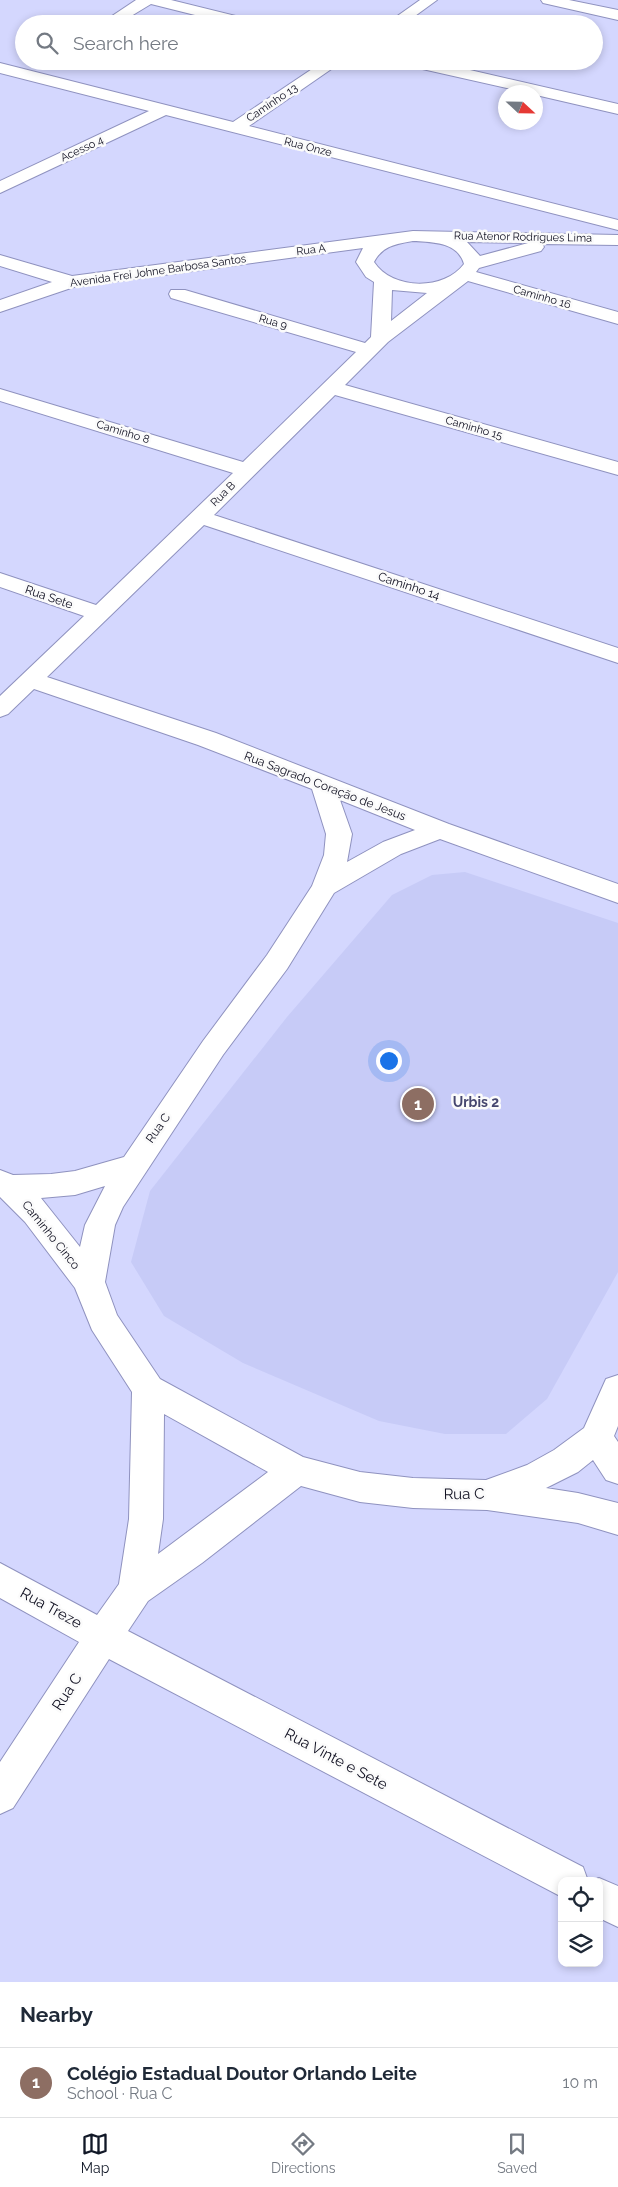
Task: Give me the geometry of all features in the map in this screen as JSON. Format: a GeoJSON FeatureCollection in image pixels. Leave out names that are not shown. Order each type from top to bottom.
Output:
{"type":"FeatureCollection","features":[{"type":"Feature","properties":{"kind":"street"},"geometry":{"type":"LineString","coordinates":[[122,15],[147,0]]}},
{"type":"Feature","properties":{"kind":"street"},"geometry":{"type":"LineString","coordinates":[[153,0],[215,15]]}},
{"type":"Feature","properties":{"kind":"street"},"geometry":{"type":"LineString","coordinates":[[407,15],[430,0]]}},
{"type":"Feature","properties":{"kind":"street"},"geometry":{"type":"LineString","coordinates":[[548,0],[618,16]]}},
{"type":"Feature","properties":{"kind":"street","name":"Rua Onze"},"geometry":{"type":"LineString","coordinates":[[0,68],[164,110],[614,232]]}},
{"type":"Feature","properties":{"kind":"street"},"geometry":{"type":"LineString","coordinates":[[23,74],[29,70]]}},
{"type":"Feature","properties":{"kind":"street","name":"Caminho 13"},"geometry":{"type":"LineString","coordinates":[[234,129],[322,70]]}},
{"type":"Feature","properties":{"kind":"street"},"geometry":{"type":"LineString","coordinates":[[448,70],[618,109]]}},
{"type":"Feature","properties":{"kind":"street","name":"Acesso 4"},"geometry":{"type":"LineString","coordinates":[[0,188],[164,110]]}},
{"type":"Feature","properties":{"kind":"street","name":"Rua Atenor Rodrigues Lima"},"geometry":{"type":"LineString","coordinates":[[427,236],[570,237],[614,232]]}},
{"type":"Feature","properties":{"kind":"street","name":"Rua A"},"geometry":{"type":"LineString","coordinates":[[289,253],[413,236],[427,236]]}},
{"type":"Feature","properties":{"kind":"street"},"geometry":{"type":"LineString","coordinates":[[427,236],[457,244],[469,254],[463,275]]}},
{"type":"Feature","properties":{"kind":"street","name":"Rua B"},"geometry":{"type":"LineString","coordinates":[[0,709],[200,517],[375,344],[463,275],[570,237]]}},
{"type":"Feature","properties":{"kind":"street"},"geometry":{"type":"LineString","coordinates":[[375,344],[377,277],[367,268],[366,255],[378,244],[388,240]]}},
{"type":"Feature","properties":{"kind":"street","name":"Rua A"},"geometry":{"type":"LineString","coordinates":[[289,253],[342,264],[377,277],[416,288],[463,275]]}},
{"type":"Feature","properties":{"kind":"street","name":"Avenida Frei Johne Barbosa Santos"},"geometry":{"type":"LineString","coordinates":[[0,306],[71,282],[289,253]]}},
{"type":"Feature","properties":{"kind":"street"},"geometry":{"type":"LineString","coordinates":[[0,260],[71,282]]}},
{"type":"Feature","properties":{"kind":"street","name":"Caminho 16"},"geometry":{"type":"LineString","coordinates":[[463,275],[618,318]]}},
{"type":"Feature","properties":{"kind":"street","name":"Rua 9"},"geometry":{"type":"LineString","coordinates":[[178,294],[375,344]]}},
{"type":"Feature","properties":{"kind":"street","name":"Caminho 15"},"geometry":{"type":"LineString","coordinates":[[330,387],[618,469]]}},
{"type":"Feature","properties":{"kind":"street","name":"Caminho 8"},"geometry":{"type":"LineString","coordinates":[[0,395],[246,470]]}},
{"type":"Feature","properties":{"kind":"street","name":"Caminho 14"},"geometry":{"type":"LineString","coordinates":[[200,517],[618,656]]}},
{"type":"Feature","properties":{"kind":"street","name":"Rua Sete"},"geometry":{"type":"LineString","coordinates":[[0,580],[98,613]]}},
{"type":"Feature","properties":{"kind":"street","name":"Rua Sagrado Coração de Jesus"},"geometry":{"type":"LineString","coordinates":[[31,680],[207,739],[323,786],[440,830],[615,885]]}},
{"type":"Feature","properties":{"kind":"street","name":"Rua C"},"geometry":{"type":"LineString","coordinates":[[323,786],[339,834],[337,855],[325,887],[277,962],[213,1048],[111,1201],[100,1225],[89,1282],[103,1321],[148,1388],[296,1470],[360,1487],[413,1493],[486,1495],[538,1476],[566,1461],[596,1438],[618,1389]]}},
{"type":"Feature","properties":{"kind":"street","name":"Rua C"},"geometry":{"type":"LineString","coordinates":[[325,887],[392,848],[440,830]]}},
{"type":"Feature","properties":{"kind":"street","name":"Caminho Cinco"},"geometry":{"type":"LineString","coordinates":[[6,1185],[51,1186],[75,1183],[133,1166]]}},
{"type":"Feature","properties":{"kind":"street","name":"Caminho Cinco"},"geometry":{"type":"LineString","coordinates":[[6,1185],[46,1227],[89,1282]]}},
{"type":"Feature","properties":{"kind":"street","name":"Rua C"},"geometry":{"type":"LineString","coordinates":[[136,1589],[146,1519],[148,1388]]}},
{"type":"Feature","properties":{"kind":"street"},"geometry":{"type":"LineString","coordinates":[[596,1438],[618,1469]]}},
{"type":"Feature","properties":{"kind":"street","name":"Rua C"},"geometry":{"type":"LineString","coordinates":[[0,1795],[136,1589],[190,1552],[296,1470]]}},
{"type":"Feature","properties":{"kind":"street"},"geometry":{"type":"LineString","coordinates":[[486,1495],[578,1508],[618,1519]]}},
{"type":"Feature","properties":{"kind":"street","name":"Rua Treze"},"geometry":{"type":"LineString","coordinates":[[0,1579],[103,1637]]}},
{"type":"Feature","properties":{"kind":"street","name":"Rua Vinte e Sete"},"geometry":{"type":"LineString","coordinates":[[103,1637],[561,1877]]}},
{"type":"Feature","properties":{"kind":"street"},"geometry":{"type":"LineString","coordinates":[[603,1899],[618,1906]]}},
{"type":"Feature","properties":{"kind":"shaded area"},"geometry":{"type":"Polygon","coordinates":[[[465,872],[618,923],[618,1272],[547,1399],[506,1434],[445,1434],[379,1421],[243,1363],[164,1316],[131,1262],[150,1191],[287,1017],[392,895],[432,875],[465,872]]]}},
{"type":"Feature","properties":{"kind":"place","name":"Colégio Estadual Doutor Orlando Leite"},"geometry":{"type":"Point","coordinates":[418,1104]}},
{"type":"Feature","properties":{"kind":"district","name":"Urbis 2"},"geometry":{"type":"Point","coordinates":[476,1102]}}]}
